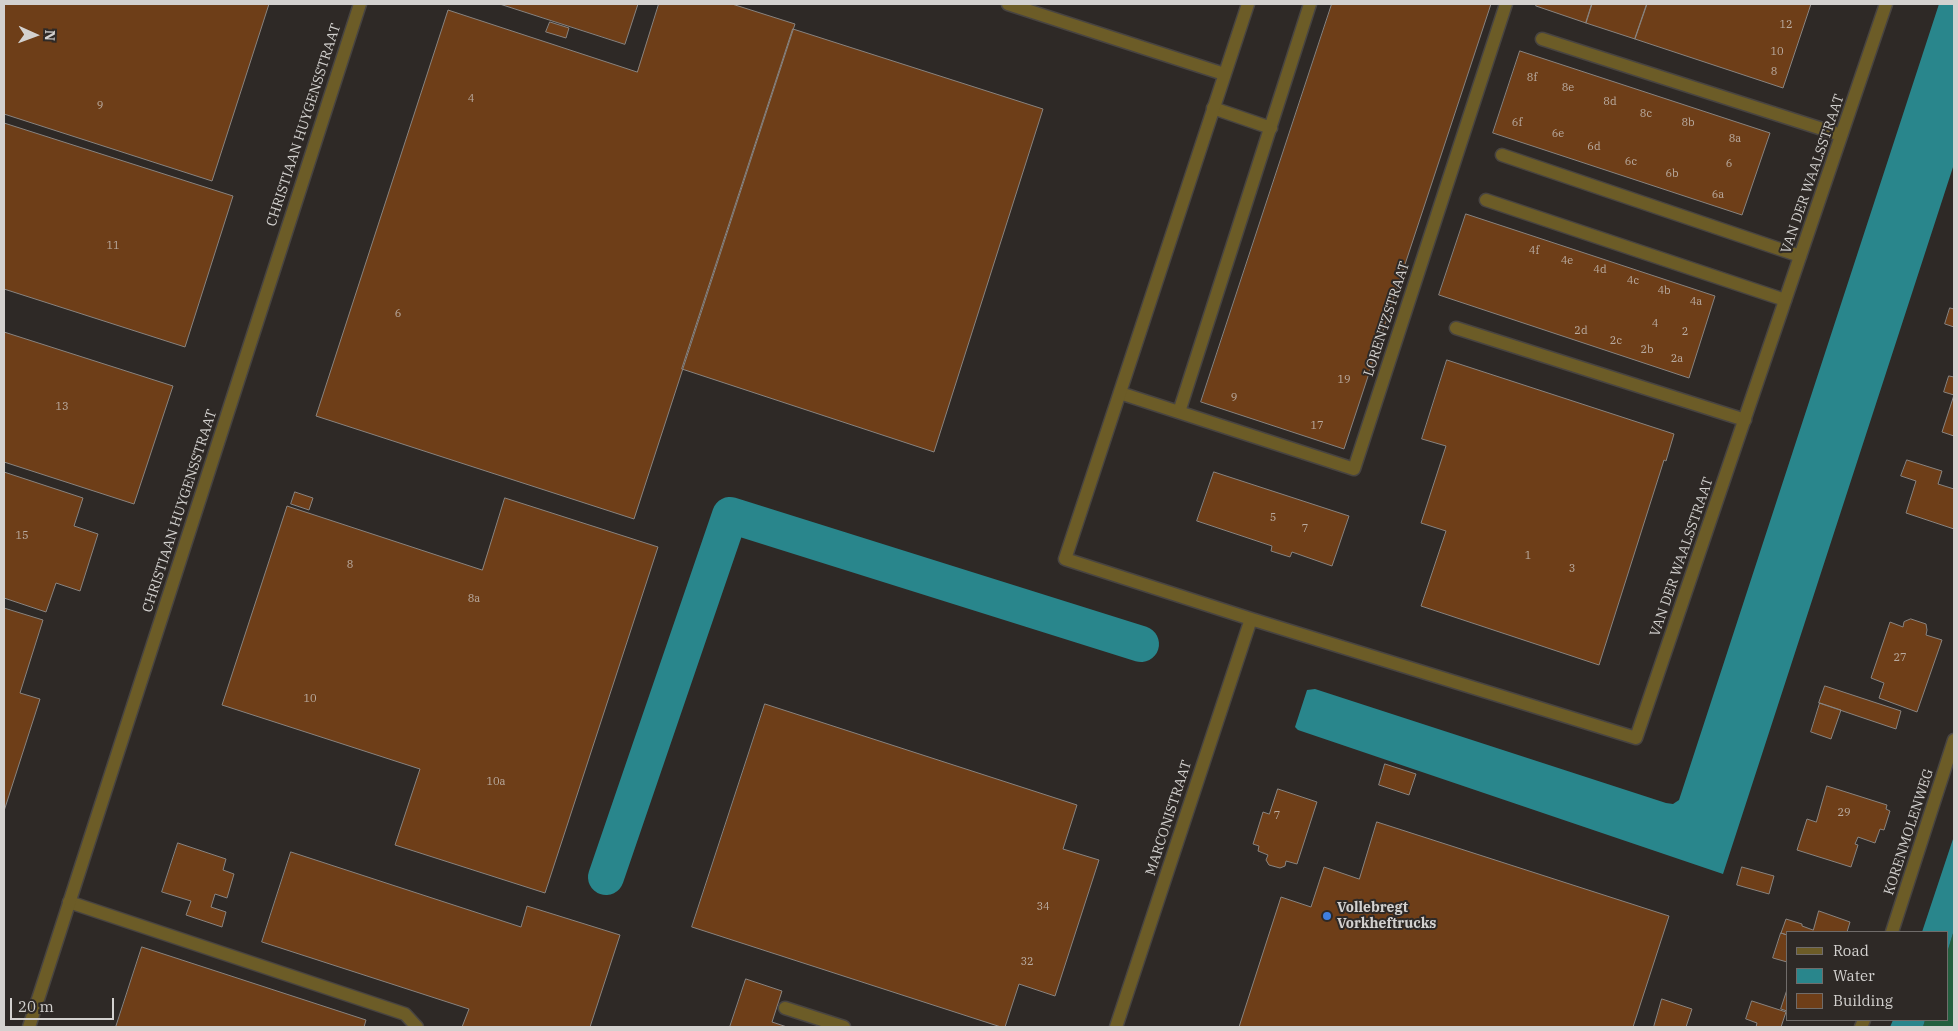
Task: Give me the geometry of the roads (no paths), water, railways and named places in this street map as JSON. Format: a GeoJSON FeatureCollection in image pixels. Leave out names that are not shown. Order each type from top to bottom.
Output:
{"type":"FeatureCollection","features":[{"type":"Feature","properties":{"kind":"street","name":"CHRISTIAAN HUYGENSSTRAAT"},"geometry":{"type":"LineString","coordinates":[[29,1027],[360,4]]}},
{"type":"Feature","properties":{"kind":"street"},"geometry":{"type":"LineString","coordinates":[[1008,4],[1224,74]]}},
{"type":"Feature","properties":{"kind":"street"},"geometry":{"type":"LineString","coordinates":[[1248,4],[1065,559],[1250,619]]}},
{"type":"Feature","properties":{"kind":"street"},"geometry":{"type":"LineString","coordinates":[[1180,412],[1310,4]]}},
{"type":"Feature","properties":{"kind":"street","name":"LORENTZSTRAAT"},"geometry":{"type":"LineString","coordinates":[[1120,392],[1354,469],[1506,4]]}},
{"type":"Feature","properties":{"kind":"street","name":"VAN DER WAALSSTRAAT"},"geometry":{"type":"LineString","coordinates":[[1250,619],[1636,738],[1886,4]]}},
{"type":"Feature","properties":{"kind":"street"},"geometry":{"type":"LineString","coordinates":[[1542,39],[1842,136]]}},
{"type":"Feature","properties":{"kind":"street"},"geometry":{"type":"LineString","coordinates":[[1213,108],[1271,128]]}},
{"type":"Feature","properties":{"kind":"street"},"geometry":{"type":"LineString","coordinates":[[1502,155],[1800,256]]}},
{"type":"Feature","properties":{"kind":"street"},"geometry":{"type":"LineString","coordinates":[[1486,200],[1785,300]]}},
{"type":"Feature","properties":{"kind":"street"},"geometry":{"type":"LineString","coordinates":[[1456,328],[1744,420]]}},
{"type":"Feature","properties":{"kind":"street","name":"MARCONISTRAAT"},"geometry":{"type":"LineString","coordinates":[[1116,1027],[1250,619]]}},
{"type":"Feature","properties":{"kind":"street","name":"KORENMOLENWEG"},"geometry":{"type":"LineString","coordinates":[[1892,931],[1954,740]]}},
{"type":"Feature","properties":{"kind":"street"},"geometry":{"type":"LineString","coordinates":[[69,902],[405,1014],[417,1027]]}},
{"type":"Feature","properties":{"kind":"street"},"geometry":{"type":"LineString","coordinates":[[785,1008],[844,1027]]}},
{"type":"Feature","properties":{"kind":"water"},"geometry":{"type":"Polygon","coordinates":[[[1939,4],[1954,4],[1954,164],[1723,874],[1298,730],[1295,727],[1307,690],[1315,689],[1666,803],[1673,804],[1679,800],[1939,4]]]}},
{"type":"Feature","properties":{"kind":"water"},"geometry":{"type":"Polygon","coordinates":[[[1954,836],[1954,930],[1948,950],[1948,931],[1922,931],[1954,836]]]}},
{"type":"Feature","properties":{"kind":"water"},"geometry":{"type":"Polygon","coordinates":[[[1893,1021],[1925,1021],[1923,1027],[1890,1027],[1893,1021]]]}},
{"type":"Feature","properties":{"kind":"waterway"},"geometry":{"type":"LineString","coordinates":[[606,877],[730,515],[1141,644]]}},
{"type":"Feature","properties":{"kind":"place","name":"Vollebregt Vorkheftrucks"},"geometry":{"type":"Point","coordinates":[1327,916]}}]}
